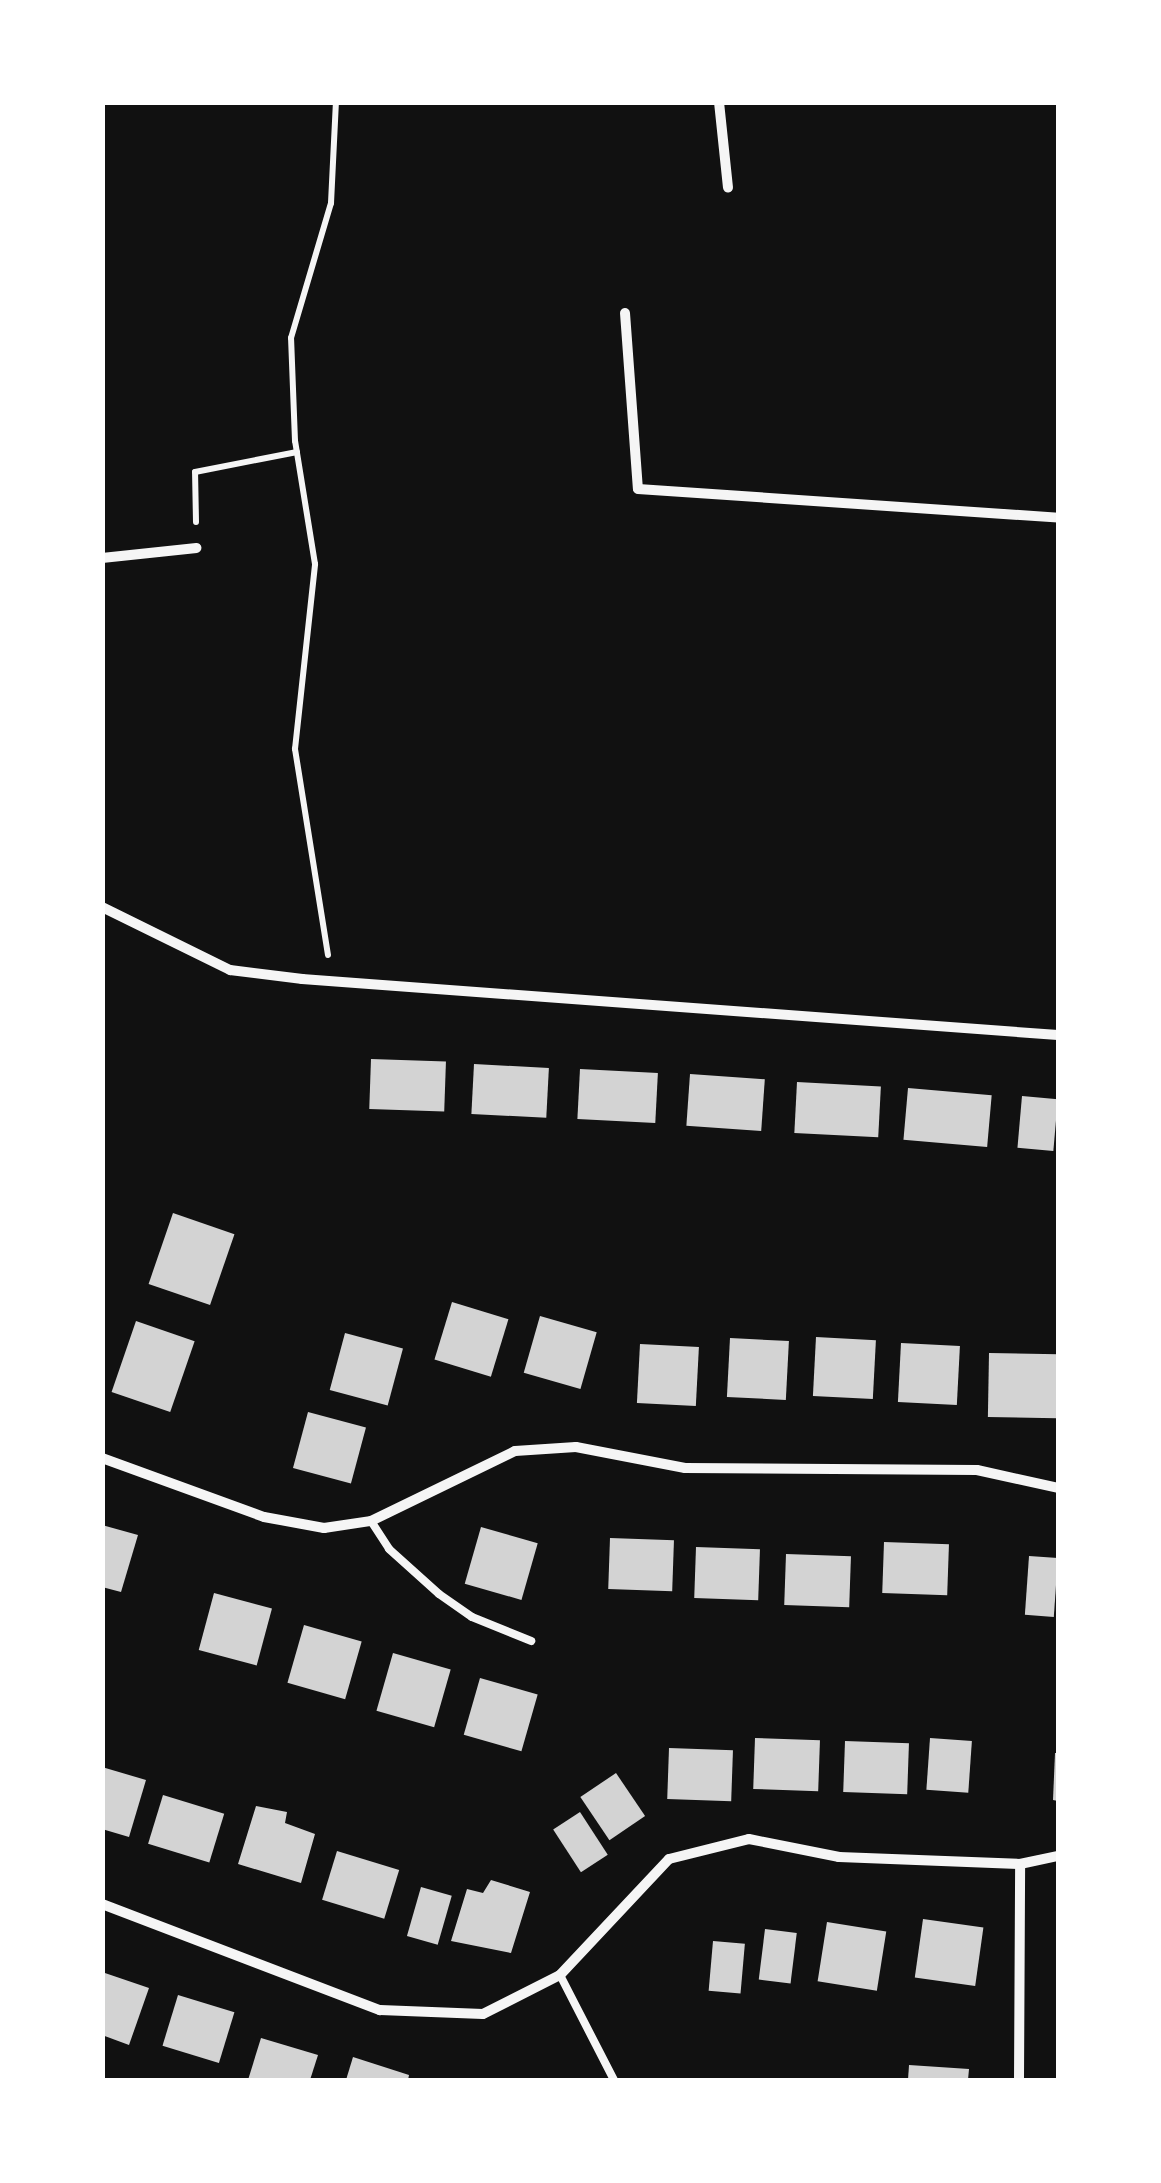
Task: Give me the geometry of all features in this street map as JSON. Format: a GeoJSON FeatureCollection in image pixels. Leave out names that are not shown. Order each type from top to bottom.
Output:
{"type":"FeatureCollection","features":[{"type":"Feature","properties":{"kind":"street"},"geometry":{"type":"LineString","coordinates":[[719,102],[728,188]]}},
{"type":"Feature","properties":{"kind":"street"},"geometry":{"type":"LineString","coordinates":[[625,313],[638,489],[1058,518]]}},
{"type":"Feature","properties":{"kind":"street"},"geometry":{"type":"LineString","coordinates":[[102,558],[196,548]]}},
{"type":"Feature","properties":{"kind":"street"},"geometry":{"type":"LineString","coordinates":[[102,906],[230,970],[332,982],[1058,1035]]}},
{"type":"Feature","properties":{"kind":"street"},"geometry":{"type":"LineString","coordinates":[[102,1458],[264,1517],[324,1528],[371,1521],[515,1451],[576,1447],[685,1468],[978,1470],[1058,1488]]}},
{"type":"Feature","properties":{"kind":"street"},"geometry":{"type":"LineString","coordinates":[[102,1904],[380,2010],[483,2014],[560,1974],[668,1858],[749,1839],[839,1857],[1020,1864],[1058,1856]]}},
{"type":"Feature","properties":{"kind":"street"},"geometry":{"type":"LineString","coordinates":[[1019,2080],[1020,1864]]}},
{"type":"Feature","properties":{"kind":"lane"},"geometry":{"type":"LineString","coordinates":[[371,1521],[389,1549],[440,1594],[472,1616],[532,1641]]}},
{"type":"Feature","properties":{"kind":"lane"},"geometry":{"type":"LineString","coordinates":[[560,1974],[614,2080]]}},
{"type":"Feature","properties":{"kind":"path"},"geometry":{"type":"LineString","coordinates":[[332,982],[295,750],[315,564],[297,452],[291,338],[331,204],[336,102]]}},
{"type":"Feature","properties":{"kind":"path"},"geometry":{"type":"LineString","coordinates":[[196,548],[195,472],[297,452]]}},
{"type":"Feature","properties":{"kind":"building"},"geometry":{"type":"Polygon","coordinates":[[[371,1059],[446,1062],[444,1112],[369,1109],[371,1059]]]}},
{"type":"Feature","properties":{"kind":"building"},"geometry":{"type":"Polygon","coordinates":[[[474,1064],[549,1068],[546,1118],[471,1114],[474,1064]]]}},
{"type":"Feature","properties":{"kind":"building"},"geometry":{"type":"Polygon","coordinates":[[[580,1069],[658,1073],[655,1123],[577,1119],[580,1069]]]}},
{"type":"Feature","properties":{"kind":"building"},"geometry":{"type":"Polygon","coordinates":[[[690,1074],[765,1079],[761,1131],[686,1126],[690,1074]]]}},
{"type":"Feature","properties":{"kind":"building"},"geometry":{"type":"Polygon","coordinates":[[[797,1082],[881,1086],[878,1137],[794,1133],[797,1082]]]}},
{"type":"Feature","properties":{"kind":"building"},"geometry":{"type":"Polygon","coordinates":[[[908,1088],[992,1095],[987,1147],[903,1140],[908,1088]]]}},
{"type":"Feature","properties":{"kind":"building"},"geometry":{"type":"Polygon","coordinates":[[[1022,1096],[1058,1099],[1053,1151],[1017,1148],[1022,1096]]]}},
{"type":"Feature","properties":{"kind":"building"},"geometry":{"type":"Polygon","coordinates":[[[173,1213],[234,1234],[210,1305],[149,1284],[173,1213]]]}},
{"type":"Feature","properties":{"kind":"building"},"geometry":{"type":"Polygon","coordinates":[[[452,1302],[508,1319],[491,1377],[434,1359],[452,1302]]]}},
{"type":"Feature","properties":{"kind":"building"},"geometry":{"type":"Polygon","coordinates":[[[540,1316],[597,1332],[580,1389],[524,1373],[540,1316]]]}},
{"type":"Feature","properties":{"kind":"building"},"geometry":{"type":"Polygon","coordinates":[[[136,1321],[195,1341],[170,1412],[112,1392],[136,1321]]]}},
{"type":"Feature","properties":{"kind":"building"},"geometry":{"type":"Polygon","coordinates":[[[345,1333],[403,1349],[388,1406],[330,1390],[345,1333]]]}},
{"type":"Feature","properties":{"kind":"building"},"geometry":{"type":"Polygon","coordinates":[[[816,1337],[876,1340],[873,1399],[813,1396],[816,1337]]]}},
{"type":"Feature","properties":{"kind":"building"},"geometry":{"type":"Polygon","coordinates":[[[730,1338],[789,1341],[786,1400],[727,1397],[730,1338]]]}},
{"type":"Feature","properties":{"kind":"building"},"geometry":{"type":"Polygon","coordinates":[[[901,1343],[960,1346],[957,1405],[898,1402],[901,1343]]]}},
{"type":"Feature","properties":{"kind":"building"},"geometry":{"type":"Polygon","coordinates":[[[640,1344],[699,1347],[696,1406],[637,1403],[640,1344]]]}},
{"type":"Feature","properties":{"kind":"building"},"geometry":{"type":"Polygon","coordinates":[[[989,1353],[1058,1354],[1057,1418],[988,1417],[989,1353]]]}},
{"type":"Feature","properties":{"kind":"building"},"geometry":{"type":"Polygon","coordinates":[[[308,1412],[366,1428],[351,1484],[293,1468],[308,1412]]]}},
{"type":"Feature","properties":{"kind":"building"},"geometry":{"type":"Polygon","coordinates":[[[102,1525],[138,1535],[121,1592],[102,1587],[102,1525]]]}},
{"type":"Feature","properties":{"kind":"building"},"geometry":{"type":"Polygon","coordinates":[[[481,1527],[538,1543],[521,1600],[465,1584],[481,1527]]]}},
{"type":"Feature","properties":{"kind":"building"},"geometry":{"type":"Polygon","coordinates":[[[610,1538],[674,1540],[672,1591],[608,1589],[610,1538]]]}},
{"type":"Feature","properties":{"kind":"building"},"geometry":{"type":"Polygon","coordinates":[[[884,1542],[949,1544],[947,1595],[882,1593],[884,1542]]]}},
{"type":"Feature","properties":{"kind":"building"},"geometry":{"type":"Polygon","coordinates":[[[696,1547],[760,1549],[758,1600],[694,1598],[696,1547]]]}},
{"type":"Feature","properties":{"kind":"building"},"geometry":{"type":"Polygon","coordinates":[[[786,1554],[851,1556],[849,1607],[784,1605],[786,1554]]]}},
{"type":"Feature","properties":{"kind":"building"},"geometry":{"type":"Polygon","coordinates":[[[1029,1556],[1058,1558],[1054,1617],[1025,1615],[1029,1556]]]}},
{"type":"Feature","properties":{"kind":"building"},"geometry":{"type":"Polygon","coordinates":[[[214,1593],[272,1609],[257,1666],[199,1650],[214,1593]]]}},
{"type":"Feature","properties":{"kind":"building"},"geometry":{"type":"Polygon","coordinates":[[[304,1625],[362,1642],[345,1699],[287,1683],[304,1625]]]}},
{"type":"Feature","properties":{"kind":"building"},"geometry":{"type":"Polygon","coordinates":[[[393,1653],[451,1670],[434,1727],[376,1711],[393,1653]]]}},
{"type":"Feature","properties":{"kind":"building"},"geometry":{"type":"Polygon","coordinates":[[[480,1678],[538,1695],[521,1751],[464,1735],[480,1678]]]}},
{"type":"Feature","properties":{"kind":"building"},"geometry":{"type":"Polygon","coordinates":[[[755,1738],[820,1740],[818,1791],[753,1789],[755,1738]]]}},
{"type":"Feature","properties":{"kind":"building"},"geometry":{"type":"Polygon","coordinates":[[[930,1738],[972,1741],[968,1793],[926,1790],[930,1738]]]}},
{"type":"Feature","properties":{"kind":"building"},"geometry":{"type":"Polygon","coordinates":[[[845,1741],[909,1743],[907,1794],[843,1792],[845,1741]]]}},
{"type":"Feature","properties":{"kind":"building"},"geometry":{"type":"Polygon","coordinates":[[[669,1748],[733,1750],[731,1801],[667,1799],[669,1748]]]}},
{"type":"Feature","properties":{"kind":"building"},"geometry":{"type":"Polygon","coordinates":[[[1058,1753],[1058,1801],[1053,1800],[1058,1753]]]}},
{"type":"Feature","properties":{"kind":"building"},"geometry":{"type":"Polygon","coordinates":[[[102,1767],[146,1780],[129,1837],[102,1829],[102,1767]]]}},
{"type":"Feature","properties":{"kind":"building"},"geometry":{"type":"Polygon","coordinates":[[[616,1773],[645,1816],[609,1840],[580,1797],[616,1773]]]}},
{"type":"Feature","properties":{"kind":"building"},"geometry":{"type":"Polygon","coordinates":[[[163,1795],[224,1814],[209,1862],[148,1844],[163,1795]]]}},
{"type":"Feature","properties":{"kind":"building"},"geometry":{"type":"Polygon","coordinates":[[[256,1806],[287,1812],[285,1823],[315,1834],[301,1883],[238,1864],[256,1806]]]}},
{"type":"Feature","properties":{"kind":"building"},"geometry":{"type":"Polygon","coordinates":[[[580,1812],[608,1855],[581,1872],[553,1829],[580,1812]]]}},
{"type":"Feature","properties":{"kind":"building"},"geometry":{"type":"Polygon","coordinates":[[[337,1851],[399,1870],[384,1919],[322,1900],[337,1851]]]}},
{"type":"Feature","properties":{"kind":"building"},"geometry":{"type":"Polygon","coordinates":[[[491,1880],[530,1892],[511,1953],[451,1941],[467,1889],[483,1893],[491,1880]]]}},
{"type":"Feature","properties":{"kind":"building"},"geometry":{"type":"Polygon","coordinates":[[[421,1887],[452,1896],[438,1945],[407,1936],[421,1887]]]}},
{"type":"Feature","properties":{"kind":"building"},"geometry":{"type":"Polygon","coordinates":[[[923,1919],[983,1927],[975,1986],[915,1977],[923,1919]]]}},
{"type":"Feature","properties":{"kind":"building"},"geometry":{"type":"Polygon","coordinates":[[[827,1922],[886,1931],[877,1991],[818,1981],[827,1922]]]}},
{"type":"Feature","properties":{"kind":"building"},"geometry":{"type":"Polygon","coordinates":[[[765,1929],[797,1933],[791,1984],[759,1980],[765,1929]]]}},
{"type":"Feature","properties":{"kind":"building"},"geometry":{"type":"Polygon","coordinates":[[[713,1941],[745,1944],[741,1994],[709,1991],[713,1941]]]}},
{"type":"Feature","properties":{"kind":"building"},"geometry":{"type":"Polygon","coordinates":[[[102,1972],[149,1988],[129,2045],[102,2035],[102,1972]]]}},
{"type":"Feature","properties":{"kind":"building"},"geometry":{"type":"Polygon","coordinates":[[[178,1995],[234,2012],[219,2063],[163,2046],[178,1995]]]}},
{"type":"Feature","properties":{"kind":"building"},"geometry":{"type":"Polygon","coordinates":[[[261,2038],[318,2055],[310,2080],[248,2080],[261,2038]]]}},
{"type":"Feature","properties":{"kind":"building"},"geometry":{"type":"Polygon","coordinates":[[[353,2057],[409,2075],[408,2080],[346,2080],[353,2057]]]}},
{"type":"Feature","properties":{"kind":"building"},"geometry":{"type":"Polygon","coordinates":[[[909,2065],[969,2069],[968,2080],[908,2080],[909,2065]]]}}]}
